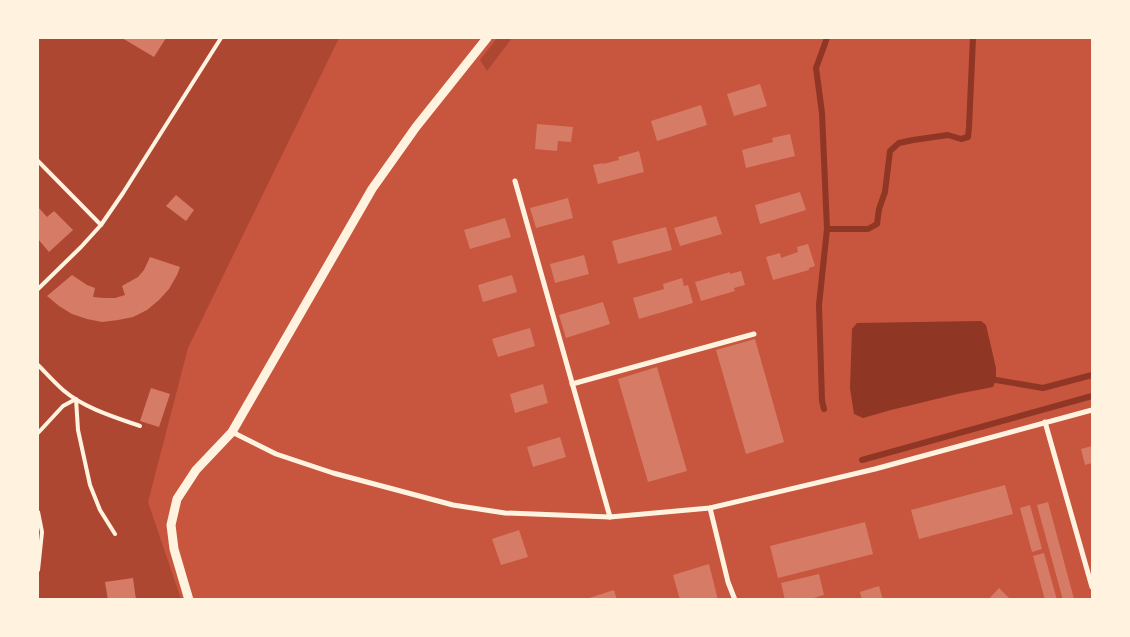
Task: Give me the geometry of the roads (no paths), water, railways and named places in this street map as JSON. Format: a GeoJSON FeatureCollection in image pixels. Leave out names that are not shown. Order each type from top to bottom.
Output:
{"type":"FeatureCollection","features":[{"type":"Feature","properties":{"kind":"street"},"geometry":{"type":"LineString","coordinates":[[189,600],[174,549],[171,525],[177,499],[196,470],[232,432],[372,189],[416,127],[487,38]]}},
{"type":"Feature","properties":{"kind":"street"},"geometry":{"type":"LineString","coordinates":[[515,181],[610,517]]}},
{"type":"Feature","properties":{"kind":"street"},"geometry":{"type":"LineString","coordinates":[[572,384],[754,334]]}},
{"type":"Feature","properties":{"kind":"street"},"geometry":{"type":"LineString","coordinates":[[232,432],[276,454],[333,473],[453,504],[505,513],[610,517],[710,508],[875,469],[1092,410]]}},
{"type":"Feature","properties":{"kind":"street"},"geometry":{"type":"LineString","coordinates":[[1046,422],[1092,587]]}},
{"type":"Feature","properties":{"kind":"street"},"geometry":{"type":"LineString","coordinates":[[710,508],[728,582],[735,600]]}},
{"type":"Feature","properties":{"kind":"lane"},"geometry":{"type":"LineString","coordinates":[[38,289],[101,225],[221,38]]}},
{"type":"Feature","properties":{"kind":"lane"},"geometry":{"type":"LineString","coordinates":[[38,161],[101,225]]}},
{"type":"Feature","properties":{"kind":"lane"},"geometry":{"type":"LineString","coordinates":[[38,365],[63,390],[76,399],[106,414],[140,426]]}},
{"type":"Feature","properties":{"kind":"lane"},"geometry":{"type":"LineString","coordinates":[[38,433],[63,406],[76,399]]}},
{"type":"Feature","properties":{"kind":"lane"},"geometry":{"type":"LineString","coordinates":[[76,399],[78,430],[90,485],[100,510],[115,534]]}},
{"type":"Feature","properties":{"kind":"lane"},"geometry":{"type":"LineString","coordinates":[[38,512],[42,532],[38,570]]}},
{"type":"Feature","properties":{"kind":"waterway"},"geometry":{"type":"LineString","coordinates":[[827,38],[816,68],[822,113],[827,229]]}},
{"type":"Feature","properties":{"kind":"waterway"},"geometry":{"type":"LineString","coordinates":[[824,409],[822,401],[819,305],[827,229],[868,229],[877,224],[879,209],[885,192],[890,151],[899,143],[948,135],[961,139],[968,137],[973,38]]}},
{"type":"Feature","properties":{"kind":"waterway"},"geometry":{"type":"LineString","coordinates":[[996,380],[1043,388],[1092,375]]}},
{"type":"Feature","properties":{"kind":"waterway"},"geometry":{"type":"LineString","coordinates":[[862,460],[1092,396]]}}]}
